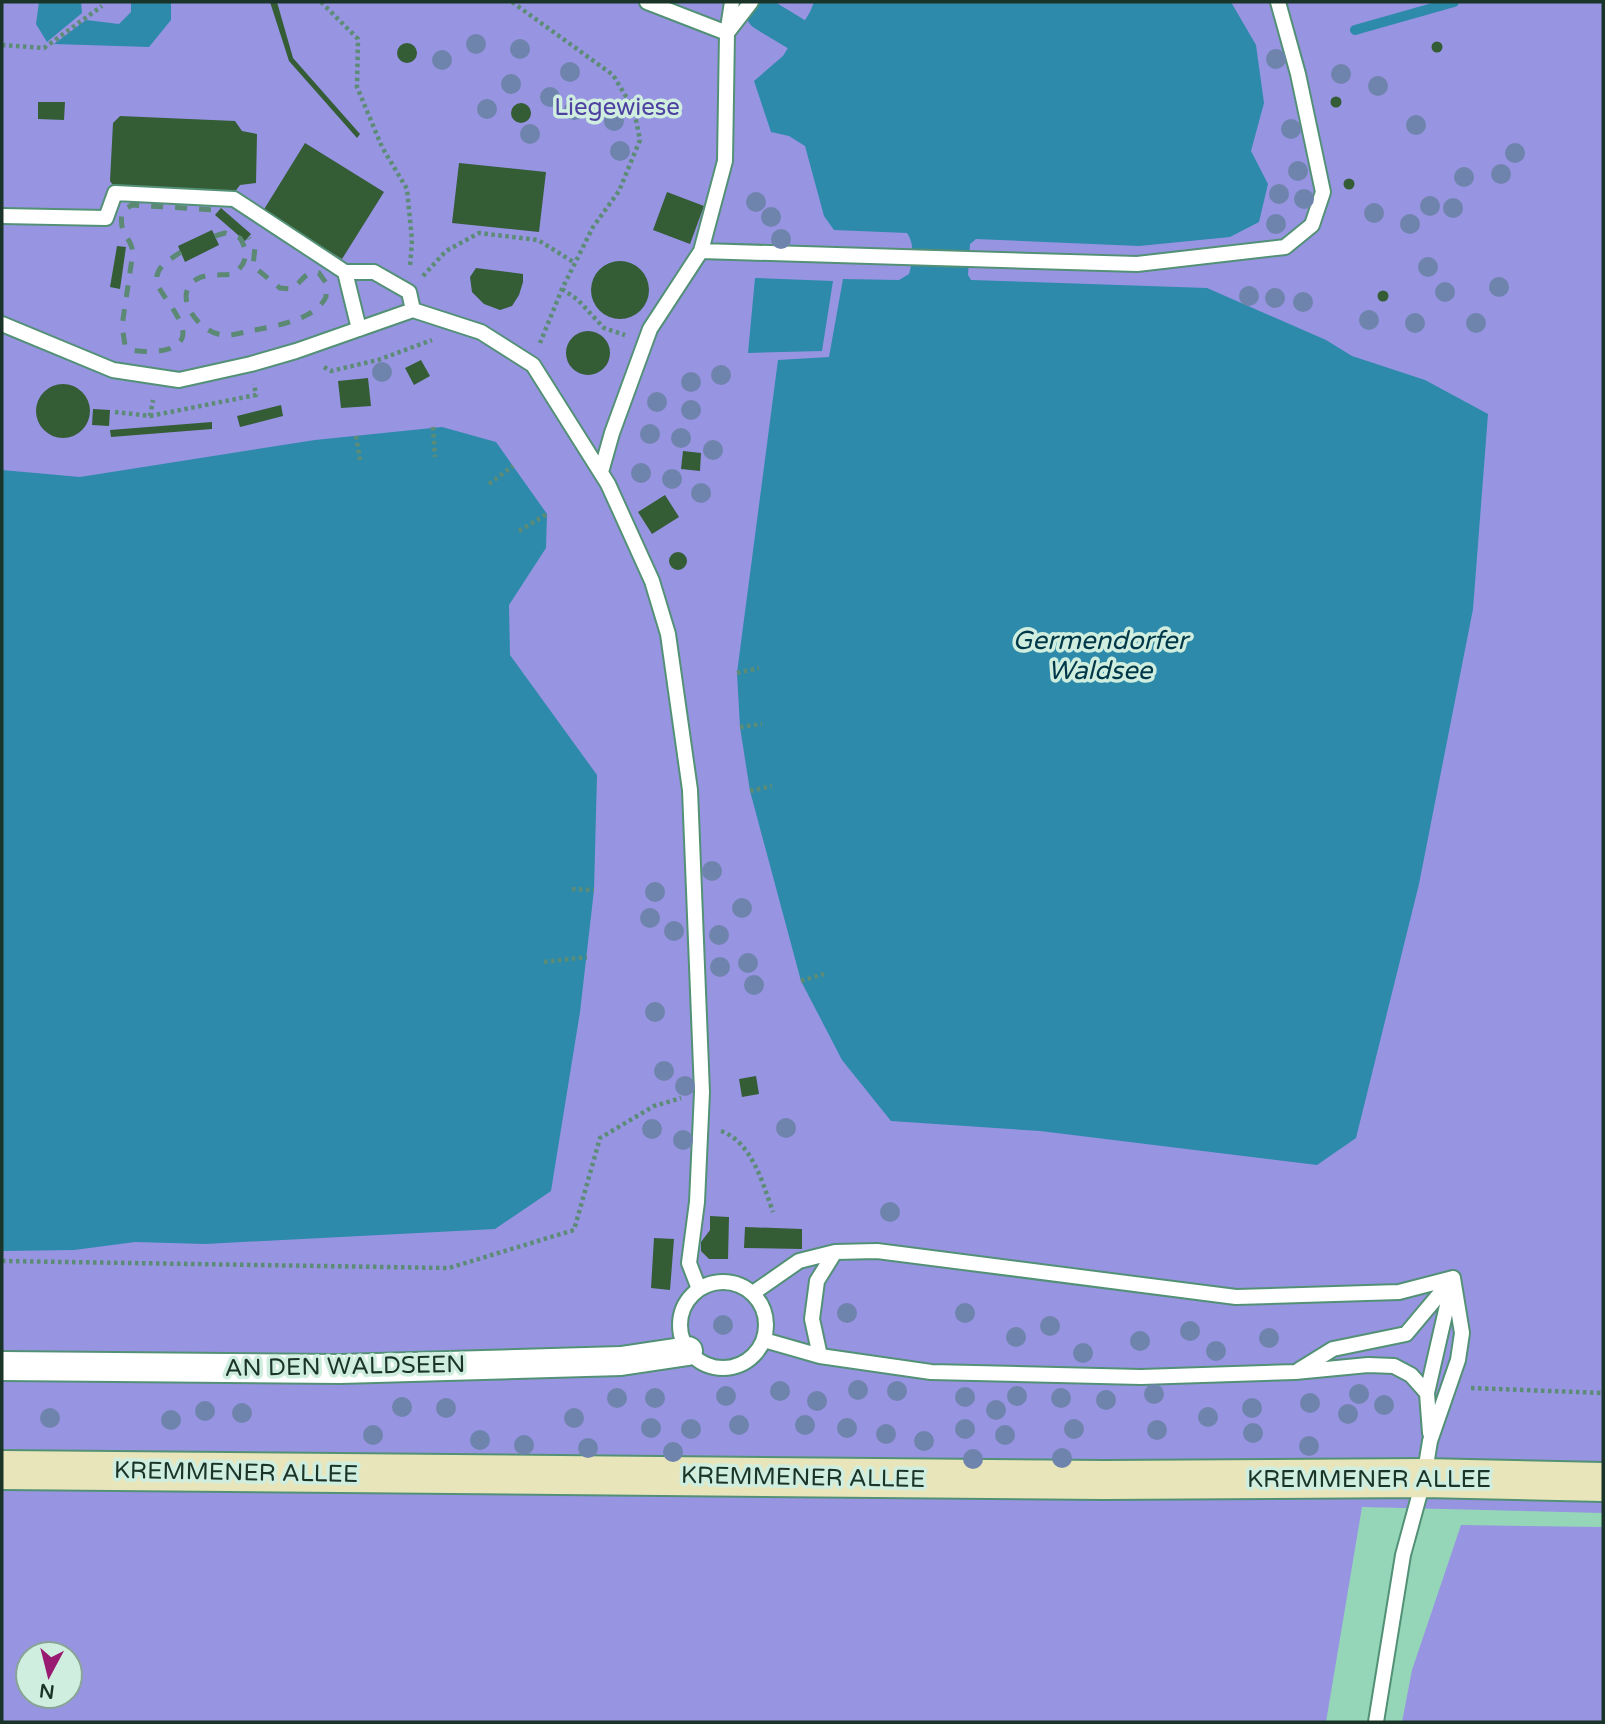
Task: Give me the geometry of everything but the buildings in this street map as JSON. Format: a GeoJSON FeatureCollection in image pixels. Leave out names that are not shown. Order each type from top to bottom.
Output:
{"type":"FeatureCollection","features":[{"type":"Feature","properties":{"kind":"main road","name":"KREMMENER ALLEE"},"geometry":{"type":"LineString","coordinates":[[2,1470],[1104,1480],[1424,1478],[1603,1482]]}},
{"type":"Feature","properties":{"kind":"street","name":"AN DEN WALDSEEN"},"geometry":{"type":"LineString","coordinates":[[2,1366],[340,1369],[621,1361],[688,1351]]}},
{"type":"Feature","properties":{"kind":"lane"},"geometry":{"type":"LineString","coordinates":[[647,2],[727,33]]}},
{"type":"Feature","properties":{"kind":"lane"},"geometry":{"type":"LineString","coordinates":[[601,472],[612,433],[650,329],[701,251],[725,161],[727,33],[732,2]]}},
{"type":"Feature","properties":{"kind":"lane"},"geometry":{"type":"LineString","coordinates":[[727,33],[751,2]]}},
{"type":"Feature","properties":{"kind":"lane"},"geometry":{"type":"LineString","coordinates":[[701,251],[997,261],[1150,262],[1285,247],[1312,225],[1323,192],[1298,74],[1278,2]]}},
{"type":"Feature","properties":{"kind":"lane"},"geometry":{"type":"LineString","coordinates":[[2,216],[106,218],[114,193],[234,199],[345,272],[374,272],[408,292],[412,310]]}},
{"type":"Feature","properties":{"kind":"lane"},"geometry":{"type":"LineString","coordinates":[[345,272],[359,329]]}},
{"type":"Feature","properties":{"kind":"lane"},"geometry":{"type":"LineString","coordinates":[[2,324],[113,370],[178,380],[296,351],[412,310],[481,332],[531,363],[601,472],[642,557],[668,635],[690,790],[702,1093],[697,1202],[689,1263],[699,1289]]}},
{"type":"Feature","properties":{"kind":"lane"},"geometry":{"type":"LineString","coordinates":[[753,1293],[799,1261],[835,1252],[877,1251],[1236,1297],[1399,1292],[1453,1278]]}},
{"type":"Feature","properties":{"kind":"lane"},"geometry":{"type":"LineString","coordinates":[[820,1356],[812,1319],[813,1306],[817,1281],[835,1252]]}},
{"type":"Feature","properties":{"kind":"lane"},"geometry":{"type":"LineString","coordinates":[[1295,1372],[1332,1349],[1406,1334],[1453,1278]]}},
{"type":"Feature","properties":{"kind":"lane"},"geometry":{"type":"LineString","coordinates":[[1376,1722],[1403,1555],[1424,1478],[1430,1441],[1458,1360],[1462,1333],[1453,1278]]}},
{"type":"Feature","properties":{"kind":"lane"},"geometry":{"type":"LineString","coordinates":[[1430,1441],[1427,1393],[1453,1278]]}},
{"type":"Feature","properties":{"kind":"lane"},"geometry":{"type":"LineString","coordinates":[[727,1282],[741,1285],[753,1293],[763,1307],[766,1324],[764,1340],[754,1355],[738,1365],[720,1368],[702,1363],[688,1351],[681,1335],[681,1317],[687,1301],[699,1289],[712,1283],[727,1282]]}},
{"type":"Feature","properties":{"kind":"lane"},"geometry":{"type":"LineString","coordinates":[[764,1340],[820,1356],[931,1372],[1141,1377],[1295,1372],[1368,1365],[1394,1366],[1411,1375],[1427,1393]]}},
{"type":"Feature","properties":{"kind":"path"},"geometry":{"type":"LineString","coordinates":[[321,2],[359,39],[357,86],[382,147],[407,189],[412,240],[408,292]]}},
{"type":"Feature","properties":{"kind":"path"},"geometry":{"type":"LineString","coordinates":[[512,2],[613,75],[634,110],[640,140],[619,191],[593,227],[562,289],[531,363]]}},
{"type":"Feature","properties":{"kind":"path"},"geometry":{"type":"LineString","coordinates":[[2,45],[44,48],[103,6]]}},
{"type":"Feature","properties":{"kind":"path"},"geometry":{"type":"LineString","coordinates":[[408,292],[446,251],[479,233],[538,240],[575,263]]}},
{"type":"Feature","properties":{"kind":"path"},"geometry":{"type":"LineString","coordinates":[[562,289],[578,300],[604,328],[645,343]]}},
{"type":"Feature","properties":{"kind":"path"},"geometry":{"type":"LineString","coordinates":[[296,351],[331,371],[414,348],[460,326]]}},
{"type":"Feature","properties":{"kind":"path"},"geometry":{"type":"LineString","coordinates":[[116,412],[150,416],[256,395],[251,364]]}},
{"type":"Feature","properties":{"kind":"path"},"geometry":{"type":"LineString","coordinates":[[150,416],[157,378]]}},
{"type":"Feature","properties":{"kind":"path"},"geometry":{"type":"LineString","coordinates":[[433,427],[435,457]]}},
{"type":"Feature","properties":{"kind":"path"},"geometry":{"type":"LineString","coordinates":[[356,436],[360,460]]}},
{"type":"Feature","properties":{"kind":"path"},"geometry":{"type":"LineString","coordinates":[[489,484],[513,466]]}},
{"type":"Feature","properties":{"kind":"path"},"geometry":{"type":"LineString","coordinates":[[519,531],[547,514]]}},
{"type":"Feature","properties":{"kind":"path"},"geometry":{"type":"LineString","coordinates":[[737,673],[759,668]]}},
{"type":"Feature","properties":{"kind":"path"},"geometry":{"type":"LineString","coordinates":[[740,727],[762,724]]}},
{"type":"Feature","properties":{"kind":"path"},"geometry":{"type":"LineString","coordinates":[[750,791],[772,786]]}},
{"type":"Feature","properties":{"kind":"path"},"geometry":{"type":"LineString","coordinates":[[572,889],[594,890]]}},
{"type":"Feature","properties":{"kind":"path"},"geometry":{"type":"LineString","coordinates":[[544,962],[587,957]]}},
{"type":"Feature","properties":{"kind":"path"},"geometry":{"type":"LineString","coordinates":[[802,981],[824,974]]}},
{"type":"Feature","properties":{"kind":"path"},"geometry":{"type":"LineString","coordinates":[[2,1261],[449,1268],[574,1230],[600,1138],[654,1106],[702,1093]]}},
{"type":"Feature","properties":{"kind":"path"},"geometry":{"type":"LineString","coordinates":[[700,1124],[732,1136],[757,1168],[773,1212]]}},
{"type":"Feature","properties":{"kind":"path"},"geometry":{"type":"LineString","coordinates":[[1449,1387],[1603,1393]]}},
{"type":"Feature","properties":{"kind":"green space","name":"Liegewiese"},"geometry":{"type":"Polygon","coordinates":[[[2,2],[1603,2],[1603,1513],[1362,1507],[1326,1722],[2,1722],[2,2]]]}},
{"type":"Feature","properties":{"kind":"green space"},"geometry":{"type":"Polygon","coordinates":[[[1461,1525],[1603,1527],[1603,1722],[1402,1722],[1412,1670],[1461,1525]]]}},
{"type":"Feature","properties":{"kind":"water"},"geometry":{"type":"Polygon","coordinates":[[[39,2],[81,2],[82,13],[47,42],[36,24],[39,2]]]}},
{"type":"Feature","properties":{"kind":"water"},"geometry":{"type":"Polygon","coordinates":[[[131,2],[171,2],[171,20],[149,47],[54,44],[86,20],[119,24],[131,12],[131,2]]]}},
{"type":"Feature","properties":{"kind":"water","name":"Germendorfer Waldsee"},"geometry":{"type":"Polygon","coordinates":[[[814,2],[1231,2],[1256,45],[1264,103],[1251,151],[1268,184],[1259,222],[1230,237],[1139,246],[976,239],[970,244],[968,275],[971,280],[1207,288],[1326,340],[1352,356],[1425,380],[1488,414],[1473,609],[1419,884],[1356,1138],[1317,1165],[1040,1131],[891,1121],[842,1060],[801,981],[750,791],[740,727],[737,673],[778,360],[829,357],[843,279],[899,280],[909,274],[912,264],[911,242],[907,233],[834,230],[824,216],[805,146],[789,136],[771,132],[754,81],[783,56],[814,2]]]}},
{"type":"Feature","properties":{"kind":"water"},"geometry":{"type":"Polygon","coordinates":[[[755,278],[833,281],[822,351],[748,353],[755,278]]]}},
{"type":"Feature","properties":{"kind":"water"},"geometry":{"type":"Polygon","coordinates":[[[442,427],[496,442],[547,514],[546,548],[509,605],[510,655],[597,775],[594,890],[580,1012],[551,1191],[495,1229],[205,1244],[135,1242],[74,1250],[2,1251],[2,470],[80,477],[315,440],[442,427]]]}},
{"type":"Feature","properties":{"kind":"waterway"},"geometry":{"type":"LineString","coordinates":[[1355,30],[1454,2]]}},
{"type":"Feature","properties":{"kind":"waterway"},"geometry":{"type":"LineString","coordinates":[[763,14],[796,34]]}},
{"type":"Feature","properties":{"kind":"railway"},"geometry":{"type":"LineString","coordinates":[[181,252],[163,265],[158,273],[157,284],[177,316],[183,336],[174,347],[166,350],[132,350],[125,345],[122,326],[133,252],[123,231],[122,211],[132,205],[216,210]]}},
{"type":"Feature","properties":{"kind":"railway"},"geometry":{"type":"LineString","coordinates":[[215,236],[225,233],[240,238],[245,248],[242,266],[234,274],[201,277],[190,285],[186,293],[187,302],[195,318],[210,331],[226,335],[270,327],[303,317],[312,312],[326,297],[326,283],[319,273],[310,273],[292,289],[280,288],[253,266],[255,247],[249,238]]}}]}
